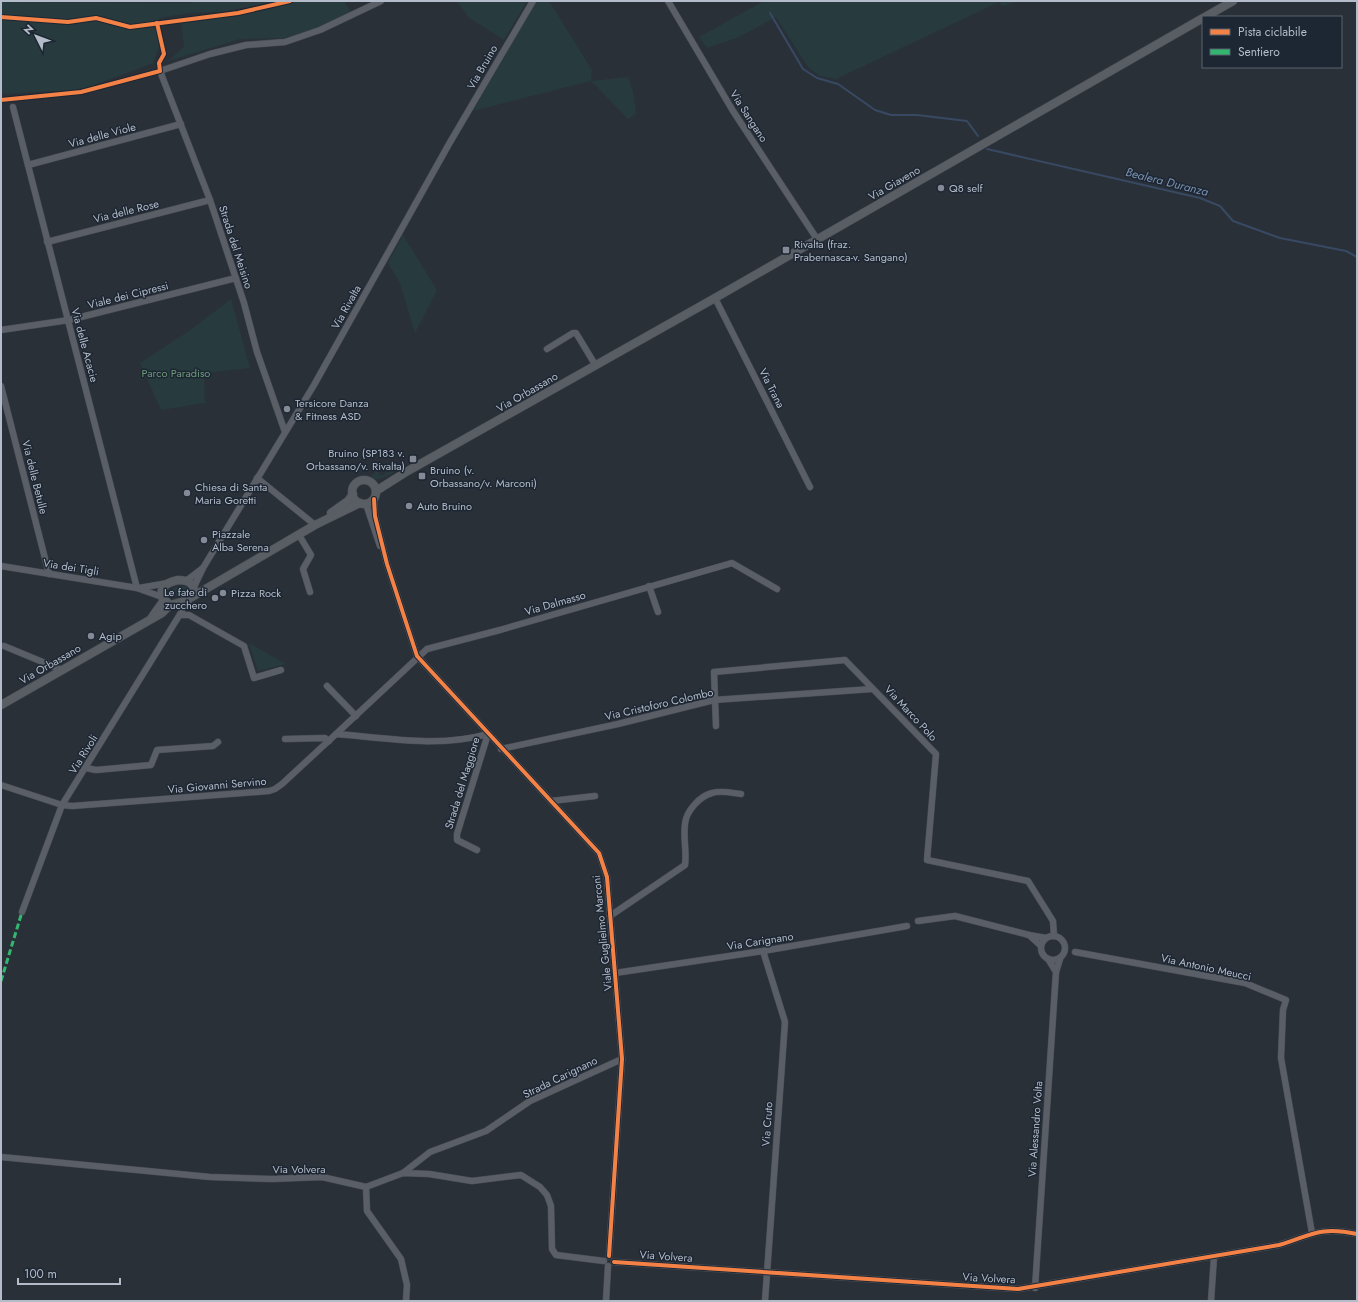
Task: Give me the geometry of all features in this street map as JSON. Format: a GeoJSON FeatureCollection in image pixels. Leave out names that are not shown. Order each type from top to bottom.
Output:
{"type":"FeatureCollection","features":[{"type":"Feature","properties":{"kind":"main road","name":"Via Giaveno"},"geometry":{"type":"LineString","coordinates":[[1207,16],[1233,1]]}},
{"type":"Feature","properties":{"kind":"main road","name":"Via Giaveno"},"geometry":{"type":"LineString","coordinates":[[596,366],[1202,19]]}},
{"type":"Feature","properties":{"kind":"main road","name":"Via Orbassano"},"geometry":{"type":"LineString","coordinates":[[194,587],[202,586],[225,576],[315,525],[363,503],[374,492],[406,472],[596,366]]}},
{"type":"Feature","properties":{"kind":"main road","name":"Via Orbassano"},"geometry":{"type":"LineString","coordinates":[[315,525],[319,520],[348,501],[353,494],[354,487],[360,482],[367,481],[374,492]]}},
{"type":"Feature","properties":{"kind":"main road"},"geometry":{"type":"LineString","coordinates":[[353,494],[355,500],[363,503]]}},
{"type":"Feature","properties":{"kind":"main road","name":"Via Orbassano"},"geometry":{"type":"LineString","coordinates":[[165,601],[183,602],[214,585],[225,576]]}},
{"type":"Feature","properties":{"kind":"main road"},"geometry":{"type":"LineString","coordinates":[[168,583],[178,580],[186,581],[194,587],[192,597]]}},
{"type":"Feature","properties":{"kind":"main road","name":"Via Orbassano"},"geometry":{"type":"LineString","coordinates":[[165,601],[162,590],[168,583]]}},
{"type":"Feature","properties":{"kind":"main road","name":"Via Orbassano"},"geometry":{"type":"LineString","coordinates":[[1,705],[152,618],[165,601]]}},
{"type":"Feature","properties":{"kind":"street","name":"Strada del Meisino"},"geometry":{"type":"LineString","coordinates":[[285,432],[271,394],[236,278],[210,200],[160,70],[210,54],[238,47],[285,42],[320,30],[381,1]]}},
{"type":"Feature","properties":{"kind":"street","name":"Via Bruino"},"geometry":{"type":"LineString","coordinates":[[449,144],[533,1]]}},
{"type":"Feature","properties":{"kind":"street","name":"Via Sangano"},"geometry":{"type":"LineString","coordinates":[[668,1],[732,111],[817,239]]}},
{"type":"Feature","properties":{"kind":"street","name":"Via delle Acacie"},"geometry":{"type":"LineString","coordinates":[[13,106],[137,588]]}},
{"type":"Feature","properties":{"kind":"street","name":"Via delle Viole"},"geometry":{"type":"LineString","coordinates":[[28,165],[181,124]]}},
{"type":"Feature","properties":{"kind":"street","name":"Via Rivalta"},"geometry":{"type":"LineString","coordinates":[[194,587],[203,568],[318,378],[449,144]]}},
{"type":"Feature","properties":{"kind":"street","name":"Via delle Rose"},"geometry":{"type":"LineString","coordinates":[[47,242],[210,200]]}},
{"type":"Feature","properties":{"kind":"street","name":"Viale dei Cipressi"},"geometry":{"type":"LineString","coordinates":[[1,330],[69,320],[236,278]]}},
{"type":"Feature","properties":{"kind":"street","name":"Via Trana"},"geometry":{"type":"LineString","coordinates":[[715,298],[810,487]]}},
{"type":"Feature","properties":{"kind":"street"},"geometry":{"type":"LineString","coordinates":[[547,349],[573,333],[576,333],[596,366]]}},
{"type":"Feature","properties":{"kind":"street","name":"Via delle Betulle"},"geometry":{"type":"LineString","coordinates":[[1,386],[49,574]]}},
{"type":"Feature","properties":{"kind":"street"},"geometry":{"type":"LineString","coordinates":[[257,478],[315,525]]}},
{"type":"Feature","properties":{"kind":"street","name":"Viale Guglielmo Marconi"},"geometry":{"type":"LineString","coordinates":[[374,492],[375,516],[388,564],[417,656],[599,853],[607,877],[622,1059],[606,1259]]}},
{"type":"Feature","properties":{"kind":"street","name":"Viale Guglielmo Marconi"},"geometry":{"type":"LineString","coordinates":[[363,503],[388,564]]}},
{"type":"Feature","properties":{"kind":"street"},"geometry":{"type":"LineString","coordinates":[[299,535],[311,555],[303,569],[310,592]]}},
{"type":"Feature","properties":{"kind":"street","name":"Via Dalmasso"},"geometry":{"type":"LineString","coordinates":[[336,734],[417,656],[427,649],[500,630],[732,563],[777,589]]}},
{"type":"Feature","properties":{"kind":"street","name":"Via dei Tigli"},"geometry":{"type":"LineString","coordinates":[[1,566],[137,588],[165,601]]}},
{"type":"Feature","properties":{"kind":"street","name":"Via Rivalta"},"geometry":{"type":"LineString","coordinates":[[186,581],[203,568]]}},
{"type":"Feature","properties":{"kind":"street","name":"Via dei Tigli"},"geometry":{"type":"LineString","coordinates":[[137,588],[168,583]]}},
{"type":"Feature","properties":{"kind":"street"},"geometry":{"type":"LineString","coordinates":[[649,586],[658,612]]}},
{"type":"Feature","properties":{"kind":"street"},"geometry":{"type":"LineString","coordinates":[[165,601],[180,615],[189,615],[244,646],[254,678],[281,670]]}},
{"type":"Feature","properties":{"kind":"street","name":"Via Rivoli"},"geometry":{"type":"LineString","coordinates":[[22,912],[62,805],[180,615],[183,609],[183,602]]}},
{"type":"Feature","properties":{"kind":"street"},"geometry":{"type":"LineString","coordinates":[[4,646],[62,670]]}},
{"type":"Feature","properties":{"kind":"street","name":"Via Marco Polo"},"geometry":{"type":"LineString","coordinates":[[716,726],[714,672],[840,659],[845,660],[936,754],[927,860],[1028,881],[1053,921],[1054,936]]}},
{"type":"Feature","properties":{"kind":"street"},"geometry":{"type":"LineString","coordinates":[[327,686],[356,716]]}},
{"type":"Feature","properties":{"kind":"street","name":"Via Cristoforo Colombo"},"geometry":{"type":"LineString","coordinates":[[502,749],[618,724],[714,700],[872,689]]}},
{"type":"Feature","properties":{"kind":"street"},"geometry":{"type":"LineString","coordinates":[[336,734],[429,741],[469,739],[488,734]]}},
{"type":"Feature","properties":{"kind":"street","name":"Via Giovanni Servino"},"geometry":{"type":"LineString","coordinates":[[1,785],[62,805],[72,806],[275,790],[336,734]]}},
{"type":"Feature","properties":{"kind":"street","name":"Strada del Maggiore"},"geometry":{"type":"LineString","coordinates":[[477,850],[457,840],[457,834],[488,734]]}},
{"type":"Feature","properties":{"kind":"street"},"geometry":{"type":"LineString","coordinates":[[285,739],[325,738],[329,741]]}},
{"type":"Feature","properties":{"kind":"street"},"geometry":{"type":"LineString","coordinates":[[86,768],[96,770],[151,765],[157,750],[213,746],[218,742]]}},
{"type":"Feature","properties":{"kind":"street"},"geometry":{"type":"LineString","coordinates":[[610,916],[685,865],[684,824],[687,815],[695,804],[705,796],[714,792],[741,794]]}},
{"type":"Feature","properties":{"kind":"street"},"geometry":{"type":"LineString","coordinates":[[551,801],[595,796]]}},
{"type":"Feature","properties":{"kind":"street"},"geometry":{"type":"LineString","coordinates":[[918,921],[955,916],[1029,935],[1046,938],[1054,936],[1061,938],[1066,946],[1075,952]]}},
{"type":"Feature","properties":{"kind":"street","name":"Via Carignano"},"geometry":{"type":"LineString","coordinates":[[615,973],[763,951],[906,926]]}},
{"type":"Feature","properties":{"kind":"street"},"geometry":{"type":"LineString","coordinates":[[1029,935],[1041,946]]}},
{"type":"Feature","properties":{"kind":"street"},"geometry":{"type":"LineString","coordinates":[[1046,938],[1041,946],[1042,954],[1048,959],[1056,972]]}},
{"type":"Feature","properties":{"kind":"street"},"geometry":{"type":"LineString","coordinates":[[1062,957],[1066,946]]}},
{"type":"Feature","properties":{"kind":"street","name":"Via Cruto"},"geometry":{"type":"LineString","coordinates":[[763,951],[785,1022],[765,1301]]}},
{"type":"Feature","properties":{"kind":"street"},"geometry":{"type":"LineString","coordinates":[[1048,959],[1062,957],[1075,952]]}},
{"type":"Feature","properties":{"kind":"street","name":"Via Antonio Meucci"},"geometry":{"type":"LineString","coordinates":[[1075,952],[1245,983],[1286,1000],[1283,1010],[1281,1058],[1312,1233]]}},
{"type":"Feature","properties":{"kind":"street","name":"Via Alessandro Volta"},"geometry":{"type":"LineString","coordinates":[[1035,1288],[1056,972],[1062,957]]}},
{"type":"Feature","properties":{"kind":"street","name":"Strada Carignano"},"geometry":{"type":"LineString","coordinates":[[403,1173],[430,1152],[486,1131],[530,1101],[622,1059]]}},
{"type":"Feature","properties":{"kind":"street","name":"Via Volvera"},"geometry":{"type":"LineString","coordinates":[[1,1157],[210,1177],[272,1179],[322,1177],[366,1187]]}},
{"type":"Feature","properties":{"kind":"street"},"geometry":{"type":"LineString","coordinates":[[406,1301],[407,1285],[401,1259],[367,1211],[366,1187],[403,1173],[429,1174],[472,1181],[521,1175],[544,1191],[549,1201],[551,1206],[552,1249],[556,1256],[606,1259],[612,1257],[614,1262],[612,1266],[608,1266]]}},
{"type":"Feature","properties":{"kind":"street","name":"Via Volvera"},"geometry":{"type":"LineString","coordinates":[[614,1262],[1018,1289],[1035,1288],[1279,1245],[1312,1233],[1326,1230],[1338,1230],[1357,1234]]}},
{"type":"Feature","properties":{"kind":"street"},"geometry":{"type":"LineString","coordinates":[[1211,1301],[1214,1257]]}},
{"type":"Feature","properties":{"kind":"street"},"geometry":{"type":"LineString","coordinates":[[606,1259],[608,1266],[606,1301]]}},
{"type":"Feature","properties":{"kind":"green space"},"geometry":{"type":"Polygon","coordinates":[[[201,1],[275,1],[223,12],[190,13],[159,18],[160,45],[153,63],[81,90],[1,94],[1,2],[189,3],[201,1]]]}},
{"type":"Feature","properties":{"kind":"green space"},"geometry":{"type":"Polygon","coordinates":[[[298,1],[344,1],[351,12],[313,29],[285,38],[240,39],[168,61],[184,47],[181,21],[239,15],[298,1]]]}},
{"type":"Feature","properties":{"kind":"green space"},"geometry":{"type":"Polygon","coordinates":[[[457,1],[527,1],[504,40],[468,17],[457,1]]]}},
{"type":"Feature","properties":{"kind":"green space"},"geometry":{"type":"Polygon","coordinates":[[[536,1],[549,1],[592,70],[591,81],[473,111],[536,1]]]}},
{"type":"Feature","properties":{"kind":"green space"},"geometry":{"type":"Polygon","coordinates":[[[764,1],[1020,1],[1002,6],[999,2],[836,79],[820,76],[808,67],[776,17],[739,37],[707,48],[699,37],[764,1]]]}},
{"type":"Feature","properties":{"kind":"green space"},"geometry":{"type":"Polygon","coordinates":[[[628,77],[633,91],[636,114],[628,119],[591,81],[628,77]]]}},
{"type":"Feature","properties":{"kind":"green space"},"geometry":{"type":"Polygon","coordinates":[[[403,235],[437,290],[415,333],[400,283],[388,263],[403,235]]]}},
{"type":"Feature","properties":{"kind":"green space","name":"Parco Paradiso"},"geometry":{"type":"Polygon","coordinates":[[[231,299],[250,368],[204,373],[205,403],[161,410],[140,363],[189,331],[231,299]]]}},
{"type":"Feature","properties":{"kind":"green space"},"geometry":{"type":"Polygon","coordinates":[[[405,461],[406,464],[395,472],[373,480],[371,477],[377,470],[381,476],[405,461]]]}},
{"type":"Feature","properties":{"kind":"green space"},"geometry":{"type":"Polygon","coordinates":[[[181,586],[189,588],[189,593],[177,596],[169,594],[169,590],[181,586]]]}},
{"type":"Feature","properties":{"kind":"green space"},"geometry":{"type":"Polygon","coordinates":[[[249,643],[286,664],[258,671],[249,643]]]}},
{"type":"Feature","properties":{"kind":"waterway","name":"Bealera Duranza"},"geometry":{"type":"LineString","coordinates":[[770,13],[803,69],[817,78],[838,84],[875,110],[891,115],[917,115],[967,121],[978,136]]}},
{"type":"Feature","properties":{"kind":"waterway","name":"Bealera Duranza"},"geometry":{"type":"LineString","coordinates":[[987,149],[1200,198],[1220,206],[1233,221],[1280,238],[1346,251],[1357,257]]}},
{"type":"Feature","properties":{"kind":"marked path"},"geometry":{"type":"LineString","coordinates":[[1,981],[22,912]]}},
{"type":"Feature","properties":{"kind":"cycle path"},"geometry":{"type":"LineString","coordinates":[[1,17],[68,22],[96,18],[130,27],[238,13],[290,1]]}},
{"type":"Feature","properties":{"kind":"cycle path"},"geometry":{"type":"LineString","coordinates":[[1,100],[81,92],[160,71],[159,63],[164,54],[157,23]]}},
{"type":"Feature","properties":{"kind":"cycle path"},"geometry":{"type":"LineString","coordinates":[[374,499],[375,516],[387,564],[417,656],[599,853],[607,877],[622,1059],[609,1256]]}},
{"type":"Feature","properties":{"kind":"cycle path"},"geometry":{"type":"LineString","coordinates":[[614,1262],[1018,1289],[1279,1245],[1325,1231],[1357,1234]]}},
{"type":"Feature","properties":{"kind":"place","name":"Q8 self"},"geometry":{"type":"Point","coordinates":[941,188]}},
{"type":"Feature","properties":{"kind":"place","name":"Rivalta (fraz. Prabernasca-v. Sangano)"},"geometry":{"type":"Point","coordinates":[786,250]}},
{"type":"Feature","properties":{"kind":"place","name":"Tersicore Danza & Fitness ASD"},"geometry":{"type":"Point","coordinates":[287,409]}},
{"type":"Feature","properties":{"kind":"place","name":"Bruino (SP183 v. Orbassano/v. Rivalta)"},"geometry":{"type":"Point","coordinates":[413,459]}},
{"type":"Feature","properties":{"kind":"place","name":"Bruino (v. Orbassano/v. Marconi)"},"geometry":{"type":"Point","coordinates":[422,476]}},
{"type":"Feature","properties":{"kind":"place","name":"Chiesa di Santa Maria Goretti"},"geometry":{"type":"Point","coordinates":[187,493]}},
{"type":"Feature","properties":{"kind":"place","name":"Auto Bruino"},"geometry":{"type":"Point","coordinates":[409,506]}},
{"type":"Feature","properties":{"kind":"place","name":"Piazzale Alba Serena"},"geometry":{"type":"Point","coordinates":[204,540]}},
{"type":"Feature","properties":{"kind":"place","name":"Pizza Rock"},"geometry":{"type":"Point","coordinates":[223,593]}},
{"type":"Feature","properties":{"kind":"place","name":"Le fate di zucchero"},"geometry":{"type":"Point","coordinates":[215,598]}},
{"type":"Feature","properties":{"kind":"place","name":"Agip"},"geometry":{"type":"Point","coordinates":[91,636]}}]}
